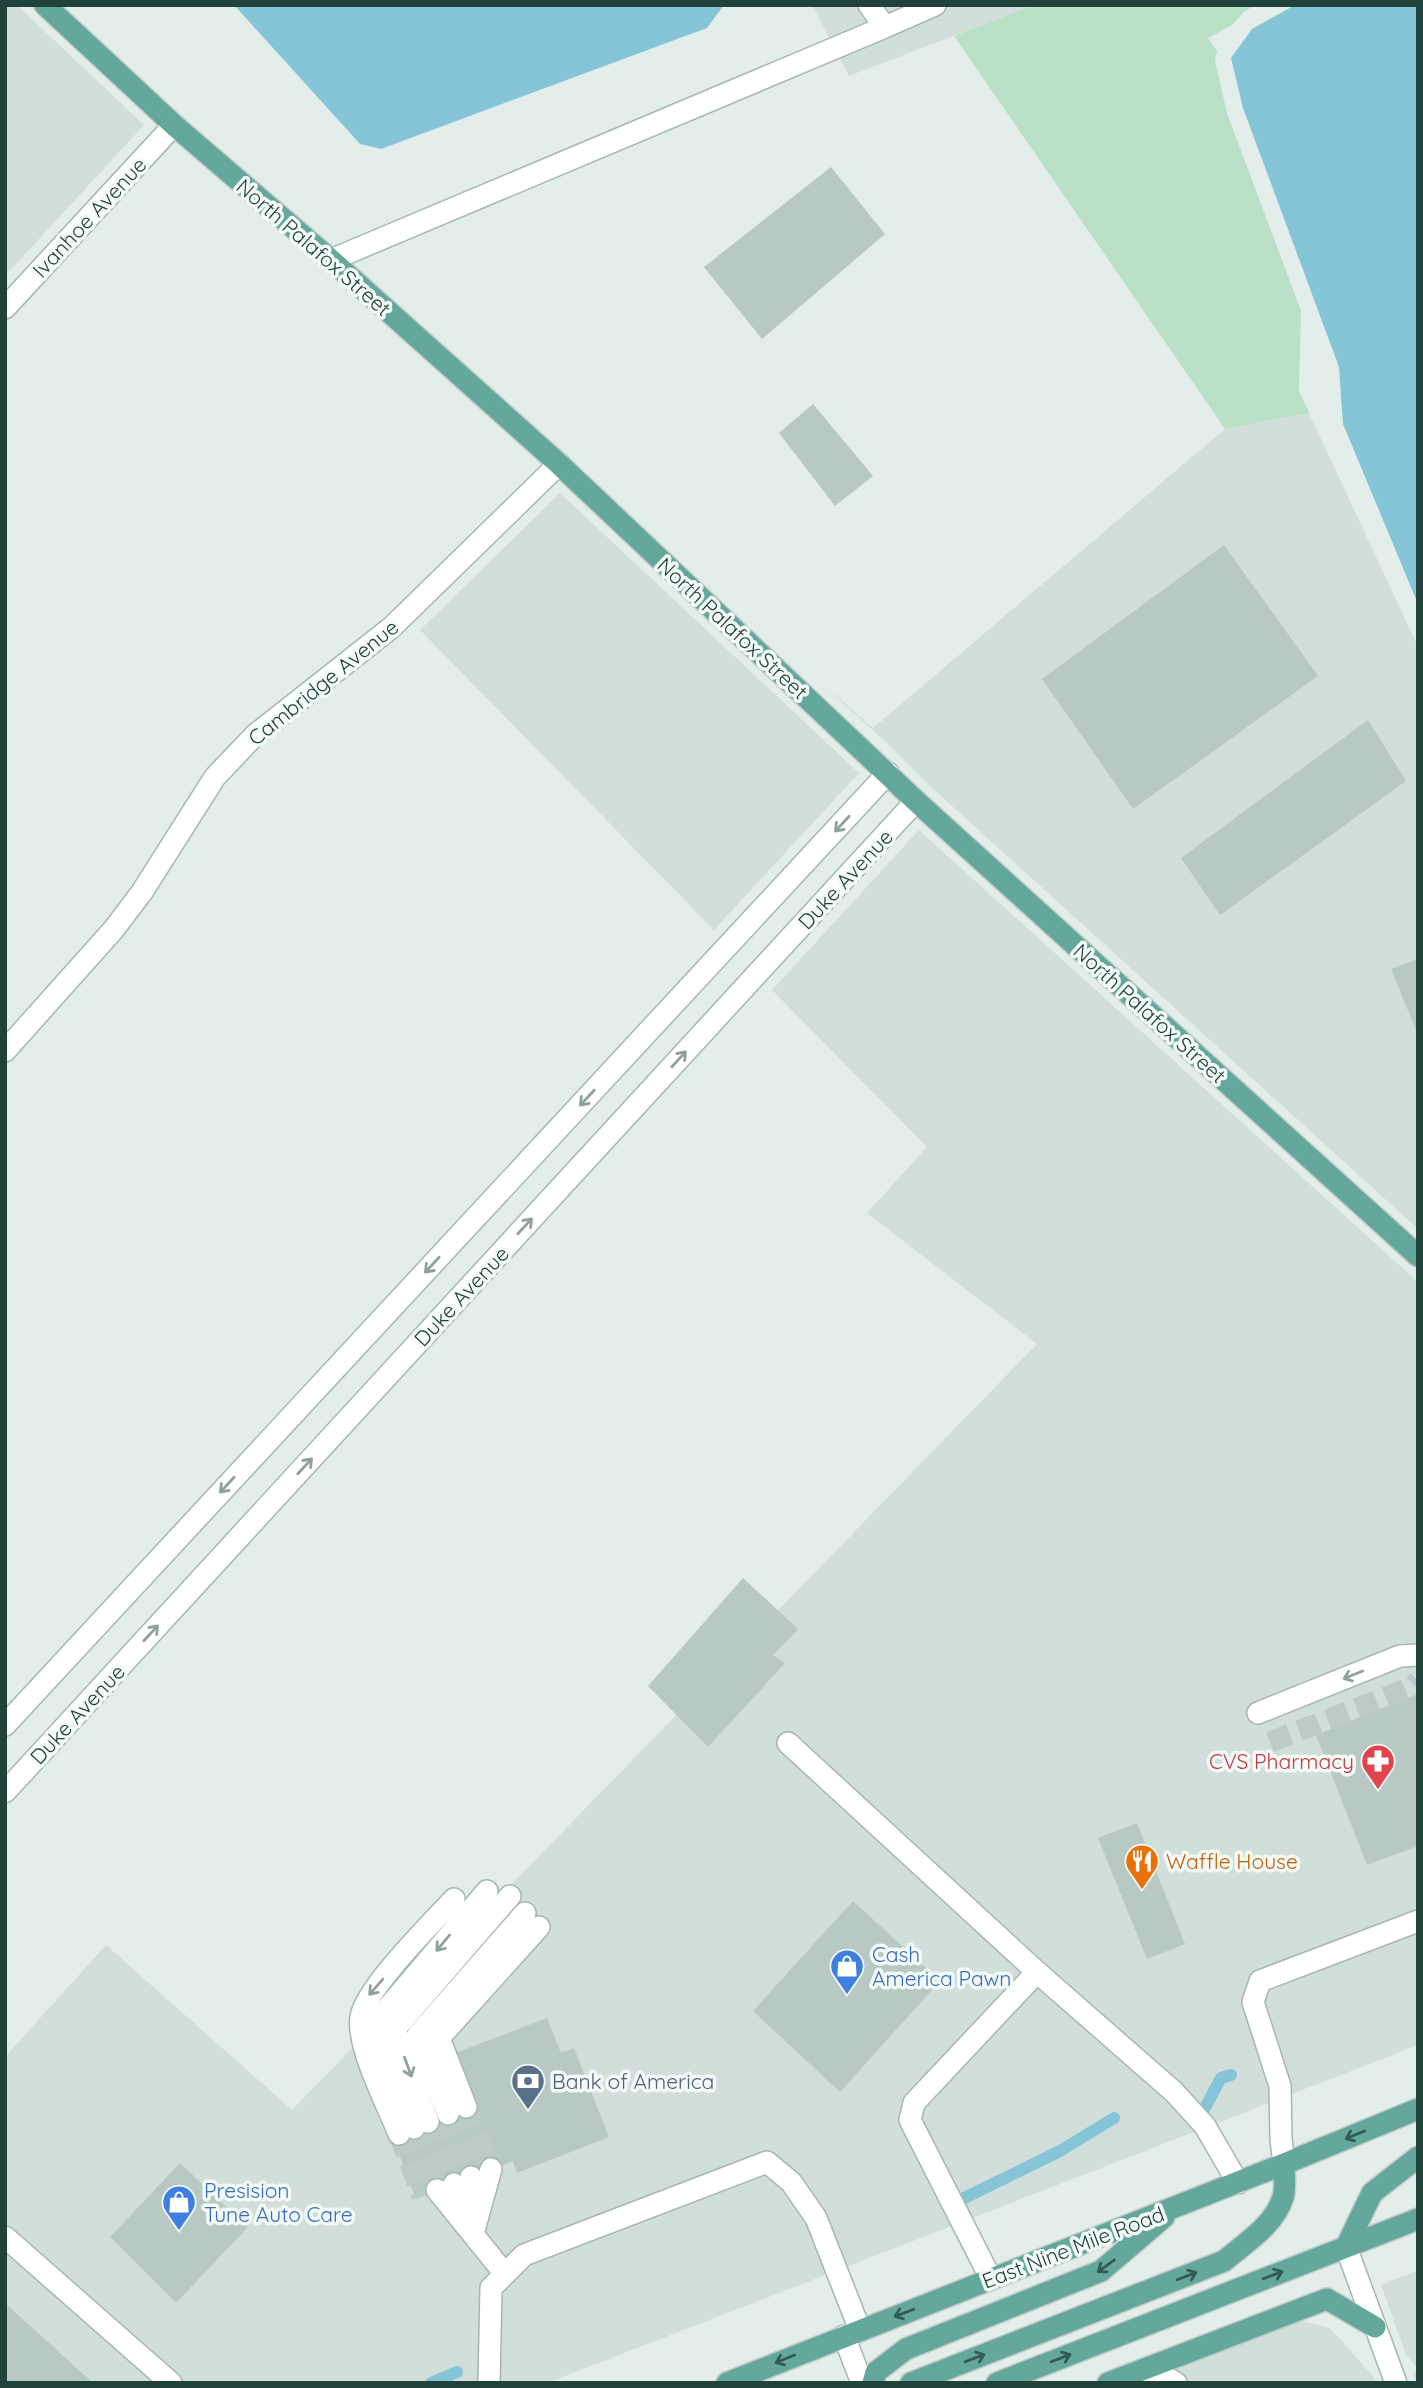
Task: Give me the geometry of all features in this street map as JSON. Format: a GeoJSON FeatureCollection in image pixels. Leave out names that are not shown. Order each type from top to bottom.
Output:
{"type":"FeatureCollection","features":[{"type":"Feature","properties":{"kind":"main road","name":"North Palafox Street"},"geometry":{"type":"LineString","coordinates":[[45,5],[174,125],[331,260],[559,464],[916,801],[1418,1255]]}},
{"type":"Feature","properties":{"kind":"main road","name":"East Nine Mile Road"},"geometry":{"type":"LineString","coordinates":[[727,2383],[1418,2109]]}},
{"type":"Feature","properties":{"kind":"main road"},"geometry":{"type":"LineString","coordinates":[[1346,2247],[1372,2193],[1418,2157]]}},
{"type":"Feature","properties":{"kind":"main road"},"geometry":{"type":"LineString","coordinates":[[911,2383],[1224,2262],[1264,2227],[1277,2210],[1283,2196],[1284,2164]]}},
{"type":"Feature","properties":{"kind":"main road"},"geometry":{"type":"LineString","coordinates":[[873,2383],[876,2372],[906,2349],[1101,2271],[1177,2206]]}},
{"type":"Feature","properties":{"kind":"main road"},"geometry":{"type":"LineString","coordinates":[[998,2383],[1418,2219]]}},
{"type":"Feature","properties":{"kind":"main road"},"geometry":{"type":"LineString","coordinates":[[1108,2383],[1327,2299],[1375,2327]]}},
{"type":"Feature","properties":{"kind":"street"},"geometry":{"type":"LineString","coordinates":[[869,5],[885,27]]}},
{"type":"Feature","properties":{"kind":"street"},"geometry":{"type":"LineString","coordinates":[[331,260],[935,5]]}},
{"type":"Feature","properties":{"kind":"street","name":"Ivanhoe Avenue"},"geometry":{"type":"LineString","coordinates":[[5,308],[174,125]]}},
{"type":"Feature","properties":{"kind":"street","name":"Cambridge Avenue"},"geometry":{"type":"LineString","coordinates":[[5,1051],[114,929],[142,892],[215,778],[255,735],[392,627],[559,464]]}},
{"type":"Feature","properties":{"kind":"street","name":"Duke Avenue"},"geometry":{"type":"LineString","coordinates":[[5,1725],[888,774]]}},
{"type":"Feature","properties":{"kind":"street","name":"Duke Avenue"},"geometry":{"type":"LineString","coordinates":[[5,1791],[916,801]]}},
{"type":"Feature","properties":{"kind":"street"},"geometry":{"type":"LineString","coordinates":[[1258,1713],[1399,1656],[1418,1655]]}},
{"type":"Feature","properties":{"kind":"street"},"geometry":{"type":"LineString","coordinates":[[788,1743],[1037,1972],[1174,2092],[1205,2126],[1238,2182]]}},
{"type":"Feature","properties":{"kind":"street"},"geometry":{"type":"LineString","coordinates":[[414,2128],[374,2024],[487,1891]]}},
{"type":"Feature","properties":{"kind":"street"},"geometry":{"type":"LineString","coordinates":[[414,2128],[395,2029],[510,1896]]}},
{"type":"Feature","properties":{"kind":"street"},"geometry":{"type":"LineString","coordinates":[[414,2128],[364,2049],[360,2018],[369,1995],[454,1899]]}},
{"type":"Feature","properties":{"kind":"street"},"geometry":{"type":"LineString","coordinates":[[457,2111],[439,2038],[532,1920]]}},
{"type":"Feature","properties":{"kind":"street"},"geometry":{"type":"LineString","coordinates":[[1284,2164],[1280,2139],[1280,2086],[1254,2002],[1260,1981],[1418,1921]]}},
{"type":"Feature","properties":{"kind":"street"},"geometry":{"type":"LineString","coordinates":[[990,2279],[910,2120],[914,2103],[1037,1972]]}},
{"type":"Feature","properties":{"kind":"street"},"geometry":{"type":"LineString","coordinates":[[489,2383],[491,2288],[524,2255],[767,2162],[791,2182],[816,2218],[852,2333],[862,2383]]}},
{"type":"Feature","properties":{"kind":"street"},"geometry":{"type":"LineString","coordinates":[[473,2234],[491,2169]]}},
{"type":"Feature","properties":{"kind":"street"},"geometry":{"type":"LineString","coordinates":[[473,2234],[446,2187],[473,2234],[505,2274]]}},
{"type":"Feature","properties":{"kind":"street"},"geometry":{"type":"LineString","coordinates":[[5,2237],[172,2383]]}},
{"type":"Feature","properties":{"kind":"street"},"geometry":{"type":"LineString","coordinates":[[1346,2247],[1396,2383]]}},
{"type":"Feature","properties":{"kind":"street"},"geometry":{"type":"LineString","coordinates":[[1131,2374],[1169,2379],[1176,2383]]}},
{"type":"Feature","properties":{"kind":"shaded area"},"geometry":{"type":"Polygon","coordinates":[[[5,5],[17,5],[144,125],[5,276],[5,5]]]}},
{"type":"Feature","properties":{"kind":"shaded area"},"geometry":{"type":"Polygon","coordinates":[[[812,5],[1034,5],[849,76],[812,5]]]}},
{"type":"Feature","properties":{"kind":"shaded area"},"geometry":{"type":"Polygon","coordinates":[[[1309,413],[1418,647],[1418,1229],[929,785],[810,673],[873,728],[1225,429],[1309,413]]]}},
{"type":"Feature","properties":{"kind":"shaded area"},"geometry":{"type":"Polygon","coordinates":[[[560,493],[859,773],[714,930],[420,630],[560,493]]]}},
{"type":"Feature","properties":{"kind":"shaded area"},"geometry":{"type":"Polygon","coordinates":[[[919,830],[1418,1282],[1418,2045],[547,2383],[5,2383],[5,2057],[106,1945],[292,2110],[1037,1344],[867,1213],[927,1147],[772,990],[919,830]]]}},
{"type":"Feature","properties":{"kind":"shaded area"},"geometry":{"type":"Polygon","coordinates":[[[1418,2270],[1418,2369],[1406,2355],[1381,2285],[1418,2270]]]}},
{"type":"Feature","properties":{"kind":"shaded area"},"geometry":{"type":"Polygon","coordinates":[[[1301,2321],[1330,2328],[1373,2376],[1375,2383],[1139,2383],[1301,2321]]]}},
{"type":"Feature","properties":{"kind":"shaded area"},"geometry":{"type":"Polygon","coordinates":[[[1418,2369],[1418,2383],[1417,2383],[1413,2374],[1418,2369]]]}},
{"type":"Feature","properties":{"kind":"green space"},"geometry":{"type":"Polygon","coordinates":[[[1034,5],[1255,5],[1232,25],[1208,38],[1217,51],[1215,61],[1227,113],[1301,311],[1299,391],[1309,413],[1225,429],[954,36],[1034,5]]]}},
{"type":"Feature","properties":{"kind":"water"},"geometry":{"type":"Polygon","coordinates":[[[234,5],[724,5],[707,28],[381,149],[360,144],[234,5]]]}},
{"type":"Feature","properties":{"kind":"water"},"geometry":{"type":"Polygon","coordinates":[[[1295,5],[1418,5],[1418,604],[1343,424],[1339,367],[1243,108],[1231,58],[1252,29],[1295,5]]]}},
{"type":"Feature","properties":{"kind":"building"},"geometry":{"type":"Polygon","coordinates":[[[831,167],[885,234],[762,339],[704,267],[831,167]]]}},
{"type":"Feature","properties":{"kind":"building"},"geometry":{"type":"Polygon","coordinates":[[[813,404],[873,476],[835,506],[779,433],[813,404]]]}},
{"type":"Feature","properties":{"kind":"building"},"geometry":{"type":"Polygon","coordinates":[[[1224,545],[1318,676],[1133,809],[1042,679],[1224,545]]]}},
{"type":"Feature","properties":{"kind":"building"},"geometry":{"type":"Polygon","coordinates":[[[1368,720],[1406,781],[1220,915],[1181,858],[1368,720]]]}},
{"type":"Feature","properties":{"kind":"building"},"geometry":{"type":"Polygon","coordinates":[[[1418,959],[1418,1035],[1391,969],[1418,959]]]}},
{"type":"Feature","properties":{"kind":"building"},"geometry":{"type":"Polygon","coordinates":[[[743,1578],[798,1629],[773,1655],[785,1663],[708,1747],[648,1686],[743,1578]]]}},
{"type":"Feature","properties":{"kind":"building","name":"CVS Pharmacy"},"geometry":{"type":"Polygon","coordinates":[[[1418,1694],[1418,1846],[1367,1865],[1316,1735],[1418,1694]]]}},
{"type":"Feature","properties":{"kind":"building","name":"Waffle House"},"geometry":{"type":"Polygon","coordinates":[[[1137,1823],[1185,1944],[1147,1959],[1098,1838],[1137,1823]]]}},
{"type":"Feature","properties":{"kind":"building","name":"Cash America Pawn"},"geometry":{"type":"Polygon","coordinates":[[[853,1901],[940,1981],[840,2092],[753,2011],[853,1901]]]}},
{"type":"Feature","properties":{"kind":"building","name":"Bank of America"},"geometry":{"type":"Polygon","coordinates":[[[547,2018],[561,2053],[574,2048],[609,2137],[517,2173],[513,2161],[416,2199],[392,2136],[473,2105],[453,2054],[547,2018]]]}},
{"type":"Feature","properties":{"kind":"building","name":"Presision Tune Auto Care"},"geometry":{"type":"Polygon","coordinates":[[[180,2163],[248,2227],[176,2303],[110,2237],[180,2163]]]}},
{"type":"Feature","properties":{"kind":"building"},"geometry":{"type":"Polygon","coordinates":[[[5,2303],[93,2383],[5,2383],[5,2303]]]}},
{"type":"Feature","properties":{"kind":"waterway"},"geometry":{"type":"LineString","coordinates":[[1199,2119],[1221,2078],[1231,2075]]}},
{"type":"Feature","properties":{"kind":"waterway"},"geometry":{"type":"LineString","coordinates":[[952,2204],[1060,2151],[1114,2118]]}},
{"type":"Feature","properties":{"kind":"waterway"},"geometry":{"type":"LineString","coordinates":[[431,2383],[457,2372]]}},
{"type":"Feature","properties":{"kind":"tunnel"},"geometry":{"type":"LineString","coordinates":[[1270,1742],[1412,1687],[1418,1681]]}},
{"type":"Feature","properties":{"kind":"tunnel"},"geometry":{"type":"LineString","coordinates":[[466,2107],[491,2169]]}},
{"type":"Feature","properties":{"kind":"tunnel"},"geometry":{"type":"LineString","coordinates":[[448,2114],[471,2177]]}},
{"type":"Feature","properties":{"kind":"tunnel"},"geometry":{"type":"LineString","coordinates":[[428,2122],[454,2184]]}},
{"type":"Feature","properties":{"kind":"tunnel"},"geometry":{"type":"LineString","coordinates":[[414,2128],[437,2190]]}},
{"type":"Feature","properties":{"kind":"tunnel"},"geometry":{"type":"LineString","coordinates":[[399,2134],[422,2196]]}},
{"type":"Feature","properties":{"kind":"place","name":"CVS Pharmacy"},"geometry":{"type":"Point","coordinates":[1378,1791]}},
{"type":"Feature","properties":{"kind":"place","name":"Waffle House"},"geometry":{"type":"Point","coordinates":[1142,1891]}},
{"type":"Feature","properties":{"kind":"place","name":"Cash America Pawn"},"geometry":{"type":"Point","coordinates":[847,1996]}},
{"type":"Feature","properties":{"kind":"place","name":"Bank of America"},"geometry":{"type":"Point","coordinates":[528,2111]}},
{"type":"Feature","properties":{"kind":"place","name":"Presision Tune Auto Care"},"geometry":{"type":"Point","coordinates":[179,2232]}}]}
